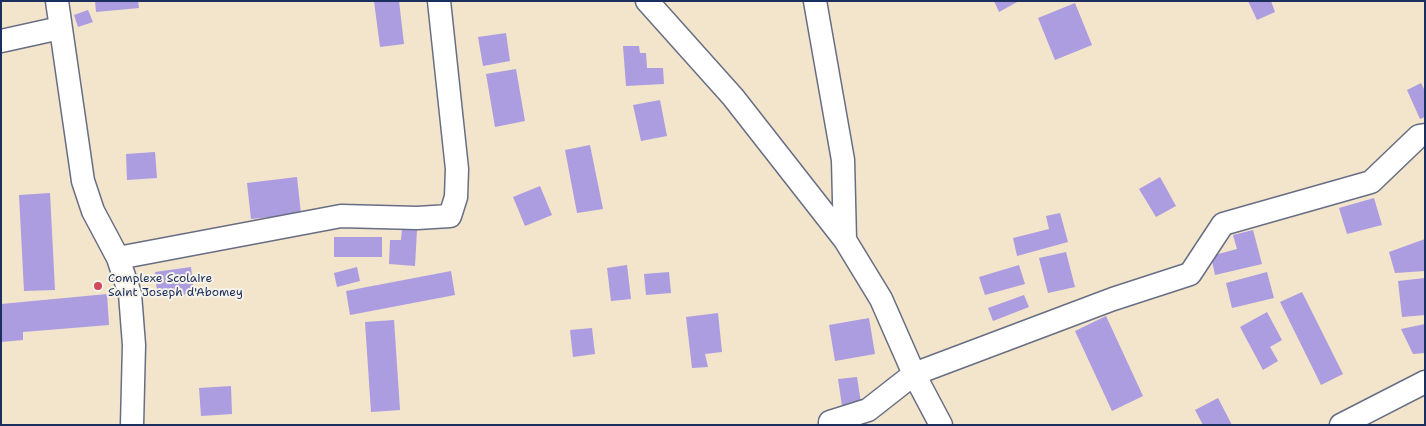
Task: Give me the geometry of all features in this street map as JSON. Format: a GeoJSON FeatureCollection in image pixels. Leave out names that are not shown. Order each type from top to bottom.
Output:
{"type":"FeatureCollection","features":[{"type":"Feature","properties":{"kind":"street"},"geometry":{"type":"LineString","coordinates":[[58,1],[60,28],[83,181],[93,211],[118,258],[130,294],[134,345],[132,425]]}},
{"type":"Feature","properties":{"kind":"street"},"geometry":{"type":"LineString","coordinates":[[118,258],[341,216],[418,218],[450,216],[456,197],[457,168],[439,1]]}},
{"type":"Feature","properties":{"kind":"street"},"geometry":{"type":"LineString","coordinates":[[647,1],[732,98],[845,240],[881,299],[914,374],[941,425]]}},
{"type":"Feature","properties":{"kind":"street"},"geometry":{"type":"LineString","coordinates":[[815,1],[843,160],[845,240]]}},
{"type":"Feature","properties":{"kind":"street"},"geometry":{"type":"LineString","coordinates":[[1,40],[60,28]]}},
{"type":"Feature","properties":{"kind":"street"},"geometry":{"type":"LineString","coordinates":[[830,425],[830,422],[868,410],[914,374],[1113,299],[1190,274],[1223,224],[1371,182],[1419,136],[1425,135]]}},
{"type":"Feature","properties":{"kind":"street"},"geometry":{"type":"LineString","coordinates":[[1341,425],[1425,382]]}},
{"type":"Feature","properties":{"kind":"building"},"geometry":{"type":"Polygon","coordinates":[[[95,1],[138,1],[139,8],[96,12],[95,1]]]}},
{"type":"Feature","properties":{"kind":"building"},"geometry":{"type":"Polygon","coordinates":[[[374,1],[399,1],[404,44],[380,47],[374,1]]]}},
{"type":"Feature","properties":{"kind":"building"},"geometry":{"type":"Polygon","coordinates":[[[994,1],[1019,1],[999,12],[994,1]]]}},
{"type":"Feature","properties":{"kind":"building"},"geometry":{"type":"Polygon","coordinates":[[[1248,1],[1271,1],[1275,12],[1257,20],[1248,1]]]}},
{"type":"Feature","properties":{"kind":"building"},"geometry":{"type":"Polygon","coordinates":[[[1075,3],[1092,45],[1055,60],[1038,18],[1075,3]]]}},
{"type":"Feature","properties":{"kind":"building"},"geometry":{"type":"Polygon","coordinates":[[[88,10],[93,22],[78,27],[74,15],[88,10]]]}},
{"type":"Feature","properties":{"kind":"building"},"geometry":{"type":"Polygon","coordinates":[[[506,33],[510,61],[483,66],[478,37],[506,33]]]}},
{"type":"Feature","properties":{"kind":"building"},"geometry":{"type":"Polygon","coordinates":[[[623,46],[639,46],[640,53],[646,53],[647,68],[663,68],[664,84],[626,86],[623,46]]]}},
{"type":"Feature","properties":{"kind":"building"},"geometry":{"type":"Polygon","coordinates":[[[516,69],[525,121],[495,127],[486,74],[516,69]]]}},
{"type":"Feature","properties":{"kind":"building"},"geometry":{"type":"Polygon","coordinates":[[[1421,83],[1425,91],[1425,117],[1420,119],[1407,90],[1421,83]]]}},
{"type":"Feature","properties":{"kind":"building"},"geometry":{"type":"Polygon","coordinates":[[[660,100],[667,136],[641,141],[633,105],[660,100]]]}},
{"type":"Feature","properties":{"kind":"building"},"geometry":{"type":"Polygon","coordinates":[[[590,145],[603,209],[577,213],[565,150],[590,145]]]}},
{"type":"Feature","properties":{"kind":"building"},"geometry":{"type":"Polygon","coordinates":[[[155,152],[157,178],[127,180],[126,154],[155,152]]]}},
{"type":"Feature","properties":{"kind":"building"},"geometry":{"type":"Polygon","coordinates":[[[297,177],[301,214],[251,219],[247,183],[297,177]]]}},
{"type":"Feature","properties":{"kind":"building"},"geometry":{"type":"Polygon","coordinates":[[[1160,177],[1176,206],[1156,217],[1139,189],[1160,177]]]}},
{"type":"Feature","properties":{"kind":"building"},"geometry":{"type":"Polygon","coordinates":[[[540,186],[552,215],[525,226],[513,197],[540,186]]]}},
{"type":"Feature","properties":{"kind":"building"},"geometry":{"type":"Polygon","coordinates":[[[50,193],[55,290],[24,291],[19,195],[50,193]]]}},
{"type":"Feature","properties":{"kind":"building"},"geometry":{"type":"Polygon","coordinates":[[[1374,198],[1382,225],[1347,234],[1339,208],[1374,198]]]}},
{"type":"Feature","properties":{"kind":"building"},"geometry":{"type":"Polygon","coordinates":[[[1060,213],[1068,242],[1017,256],[1013,238],[1049,229],[1046,216],[1060,213]]]}},
{"type":"Feature","properties":{"kind":"building"},"geometry":{"type":"Polygon","coordinates":[[[402,229],[417,230],[415,266],[389,264],[390,240],[401,240],[402,229]]]}},
{"type":"Feature","properties":{"kind":"building"},"geometry":{"type":"Polygon","coordinates":[[[1253,230],[1262,264],[1215,275],[1211,256],[1237,249],[1233,235],[1253,230]]]}},
{"type":"Feature","properties":{"kind":"building"},"geometry":{"type":"Polygon","coordinates":[[[334,237],[382,237],[382,257],[334,257],[334,237]]]}},
{"type":"Feature","properties":{"kind":"building"},"geometry":{"type":"Polygon","coordinates":[[[1425,239],[1425,271],[1395,273],[1389,252],[1425,239]]]}},
{"type":"Feature","properties":{"kind":"building"},"geometry":{"type":"Polygon","coordinates":[[[1066,252],[1075,287],[1048,293],[1039,258],[1066,252]]]}},
{"type":"Feature","properties":{"kind":"building"},"geometry":{"type":"Polygon","coordinates":[[[627,265],[631,299],[611,301],[607,268],[627,265]]]}},
{"type":"Feature","properties":{"kind":"building"},"geometry":{"type":"Polygon","coordinates":[[[1019,265],[1025,284],[985,295],[979,277],[1019,265]]]}},
{"type":"Feature","properties":{"kind":"building"},"geometry":{"type":"Polygon","coordinates":[[[191,267],[194,293],[175,296],[174,290],[157,291],[155,272],[191,267]]]}},
{"type":"Feature","properties":{"kind":"building"},"geometry":{"type":"Polygon","coordinates":[[[357,267],[360,281],[337,287],[334,273],[357,267]]]}},
{"type":"Feature","properties":{"kind":"building"},"geometry":{"type":"Polygon","coordinates":[[[451,271],[455,295],[350,315],[346,291],[451,271]]]}},
{"type":"Feature","properties":{"kind":"building"},"geometry":{"type":"Polygon","coordinates":[[[669,272],[671,293],[646,295],[644,274],[669,272]]]}},
{"type":"Feature","properties":{"kind":"building"},"geometry":{"type":"Polygon","coordinates":[[[1267,272],[1274,298],[1232,308],[1226,283],[1267,272]]]}},
{"type":"Feature","properties":{"kind":"building"},"geometry":{"type":"Polygon","coordinates":[[[1425,278],[1425,315],[1402,317],[1398,281],[1425,278]]]}},
{"type":"Feature","properties":{"kind":"building"},"geometry":{"type":"Polygon","coordinates":[[[1302,292],[1343,374],[1321,385],[1280,302],[1302,292]]]}},
{"type":"Feature","properties":{"kind":"building"},"geometry":{"type":"Polygon","coordinates":[[[107,294],[109,325],[23,332],[23,340],[1,342],[1,304],[107,294]]]}},
{"type":"Feature","properties":{"kind":"building"},"geometry":{"type":"Polygon","coordinates":[[[1024,295],[1029,307],[993,321],[988,308],[1024,295]]]}},
{"type":"Feature","properties":{"kind":"building"},"geometry":{"type":"Polygon","coordinates":[[[1267,312],[1282,340],[1270,347],[1278,361],[1263,370],[1240,327],[1267,312]]]}},
{"type":"Feature","properties":{"kind":"building"},"geometry":{"type":"Polygon","coordinates":[[[718,313],[722,352],[705,354],[708,367],[692,368],[686,317],[718,313]]]}},
{"type":"Feature","properties":{"kind":"building"},"geometry":{"type":"Polygon","coordinates":[[[1106,316],[1143,396],[1112,411],[1075,331],[1106,316]]]}},
{"type":"Feature","properties":{"kind":"building"},"geometry":{"type":"Polygon","coordinates":[[[869,318],[875,354],[835,361],[829,325],[869,318]]]}},
{"type":"Feature","properties":{"kind":"building"},"geometry":{"type":"Polygon","coordinates":[[[394,320],[400,410],[371,412],[365,322],[394,320]]]}},
{"type":"Feature","properties":{"kind":"building"},"geometry":{"type":"Polygon","coordinates":[[[1425,324],[1425,353],[1413,354],[1401,329],[1425,324]]]}},
{"type":"Feature","properties":{"kind":"building"},"geometry":{"type":"Polygon","coordinates":[[[592,328],[595,354],[573,357],[570,330],[592,328]]]}},
{"type":"Feature","properties":{"kind":"building"},"geometry":{"type":"Polygon","coordinates":[[[857,377],[861,403],[842,406],[838,379],[857,377]]]}},
{"type":"Feature","properties":{"kind":"building"},"geometry":{"type":"Polygon","coordinates":[[[231,386],[232,414],[201,416],[199,388],[231,386]]]}},
{"type":"Feature","properties":{"kind":"building"},"geometry":{"type":"Polygon","coordinates":[[[1218,398],[1232,425],[1203,425],[1195,410],[1218,398]]]}},
{"type":"Feature","properties":{"kind":"place","name":"Complexe Scolaire Saint Joseph d'Abomey"},"geometry":{"type":"Point","coordinates":[98,286]}}]}
